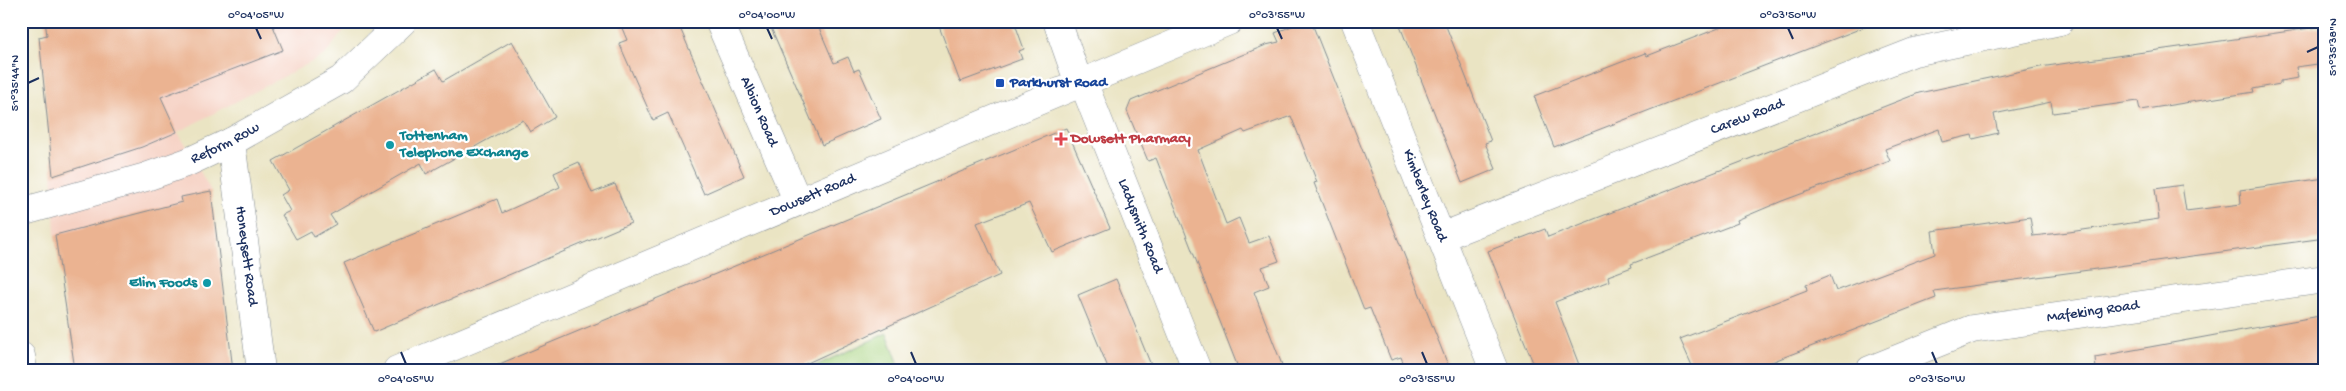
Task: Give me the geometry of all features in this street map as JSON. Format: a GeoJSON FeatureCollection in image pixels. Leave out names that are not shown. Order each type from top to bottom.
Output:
{"type":"FeatureCollection","features":[{"type":"Feature","properties":{"kind":"street","name":"Reform Row"},"geometry":{"type":"LineString","coordinates":[[21,212],[146,177],[188,162],[231,142],[341,80],[403,21]]}},
{"type":"Feature","properties":{"kind":"street","name":"Albion Road"},"geometry":{"type":"LineString","coordinates":[[719,21],[798,202]]}},
{"type":"Feature","properties":{"kind":"street"},"geometry":{"type":"LineString","coordinates":[[1057,21],[1081,83]]}},
{"type":"Feature","properties":{"kind":"street","name":"Dowsett Road"},"geometry":{"type":"LineString","coordinates":[[397,370],[1229,21]]}},
{"type":"Feature","properties":{"kind":"street","name":"Kimberley Road"},"geometry":{"type":"LineString","coordinates":[[1355,21],[1494,370]]}},
{"type":"Feature","properties":{"kind":"street","name":"Carew Road"},"geometry":{"type":"LineString","coordinates":[[1441,237],[1914,52],[2060,21]]}},
{"type":"Feature","properties":{"kind":"street","name":"Ladysmith Road"},"geometry":{"type":"LineString","coordinates":[[1081,83],[1197,370]]}},
{"type":"Feature","properties":{"kind":"street","name":"Honeysett Road"},"geometry":{"type":"LineString","coordinates":[[231,142],[261,370]]}},
{"type":"Feature","properties":{"kind":"street","name":"Mafeking Road"},"geometry":{"type":"LineString","coordinates":[[1870,370],[1972,329],[2325,279]]}},
{"type":"Feature","properties":{"kind":"street"},"geometry":{"type":"LineString","coordinates":[[21,356],[23,370]]}},
{"type":"Feature","properties":{"kind":"shaded area"},"geometry":{"type":"Polygon","coordinates":[[[45,21],[351,21],[325,55],[178,132],[211,191],[233,370],[75,370],[55,235],[45,21]]]}},
{"type":"Feature","properties":{"kind":"green space"},"geometry":{"type":"Polygon","coordinates":[[[887,333],[901,370],[806,370],[887,333]]]}},
{"type":"Feature","properties":{"kind":"building"},"geometry":{"type":"Polygon","coordinates":[[[45,21],[271,21],[283,50],[161,97],[177,132],[142,147],[53,176],[39,37],[47,35],[45,21]]]}},
{"type":"Feature","properties":{"kind":"building"},"geometry":{"type":"Polygon","coordinates":[[[619,21],[677,21],[744,176],[704,194],[668,113],[653,120],[619,43],[627,40],[619,21]]]}},
{"type":"Feature","properties":{"kind":"building"},"geometry":{"type":"Polygon","coordinates":[[[768,21],[816,21],[834,63],[848,57],[854,71],[859,69],[881,119],[822,145],[768,21]]]}},
{"type":"Feature","properties":{"kind":"building"},"geometry":{"type":"Polygon","coordinates":[[[937,21],[1014,21],[1024,49],[1019,51],[1022,59],[960,82],[937,21]]]}},
{"type":"Feature","properties":{"kind":"building"},"geometry":{"type":"Polygon","coordinates":[[[1304,21],[1311,21],[1450,370],[1406,370],[1401,357],[1391,360],[1370,308],[1364,310],[1314,183],[1317,182],[1291,116],[1245,133],[1243,130],[1198,150],[1226,224],[1239,218],[1249,243],[1269,236],[1279,261],[1262,267],[1269,286],[1254,292],[1284,370],[1239,370],[1156,158],[1148,161],[1127,111],[1131,101],[1266,45],[1279,42],[1275,33],[1304,21]]]}},
{"type":"Feature","properties":{"kind":"building"},"geometry":{"type":"Polygon","coordinates":[[[1398,21],[1444,21],[1491,141],[1485,143],[1496,169],[1462,183],[1398,21]]]}},
{"type":"Feature","properties":{"kind":"building"},"geometry":{"type":"Polygon","coordinates":[[[1737,21],[1875,23],[1554,147],[1534,96],[1645,53],[1647,56],[1737,21]]]}},
{"type":"Feature","properties":{"kind":"building"},"geometry":{"type":"Polygon","coordinates":[[[2325,26],[2325,63],[2296,67],[2298,78],[2280,81],[2280,84],[2253,89],[2254,92],[2140,110],[2138,101],[2053,113],[2051,102],[1994,114],[1998,133],[1973,139],[1972,135],[1942,142],[1939,129],[1885,149],[1890,161],[1782,201],[1737,220],[1738,223],[1631,264],[1632,267],[1608,276],[1609,281],[1555,302],[1581,370],[1536,370],[1488,251],[1545,229],[1548,237],[1919,93],[2040,67],[2325,26]]]}},
{"type":"Feature","properties":{"kind":"building","name":"Tottenham Telephone Exchange"},"geometry":{"type":"Polygon","coordinates":[[[512,41],[555,117],[530,132],[523,120],[426,174],[421,163],[330,215],[336,224],[314,237],[311,231],[296,239],[282,215],[290,211],[281,195],[289,190],[273,161],[436,69],[443,81],[512,41]]]}},
{"type":"Feature","properties":{"kind":"building"},"geometry":{"type":"Polygon","coordinates":[[[1066,128],[1110,228],[1052,252],[1029,203],[977,223],[1000,275],[792,370],[485,370],[1066,128]]]}},
{"type":"Feature","properties":{"kind":"building"},"geometry":{"type":"Polygon","coordinates":[[[579,162],[592,193],[615,184],[631,223],[374,332],[344,263],[497,199],[502,213],[560,187],[554,173],[579,162]]]}},
{"type":"Feature","properties":{"kind":"building"},"geometry":{"type":"Polygon","coordinates":[[[2325,178],[2325,238],[1934,291],[1936,298],[1751,370],[1694,370],[1680,339],[1807,290],[1806,285],[1830,275],[1836,291],[1935,254],[1932,231],[2030,217],[2033,236],[2069,232],[2159,219],[2155,189],[2182,185],[2186,211],[2241,204],[2240,190],[2325,178]]]}},
{"type":"Feature","properties":{"kind":"building"},"geometry":{"type":"Polygon","coordinates":[[[211,191],[233,370],[75,370],[55,235],[182,202],[181,197],[211,191]]]}},
{"type":"Feature","properties":{"kind":"building"},"geometry":{"type":"Polygon","coordinates":[[[1116,279],[1153,370],[1109,370],[1078,295],[1116,279]]]}},
{"type":"Feature","properties":{"kind":"building"},"geometry":{"type":"Polygon","coordinates":[[[2325,315],[2325,370],[2096,370],[2095,357],[2325,315]]]}},
{"type":"Feature","properties":{"kind":"place","name":"Parkhurst Road"},"geometry":{"type":"Point","coordinates":[1000,83]}},
{"type":"Feature","properties":{"kind":"place","name":"Dowsett Pharmacy"},"geometry":{"type":"Point","coordinates":[1061,139]}},
{"type":"Feature","properties":{"kind":"place","name":"Tottenham Telephone Exchange"},"geometry":{"type":"Point","coordinates":[390,145]}},
{"type":"Feature","properties":{"kind":"place","name":"Elim Foods"},"geometry":{"type":"Point","coordinates":[207,283]}}]}
